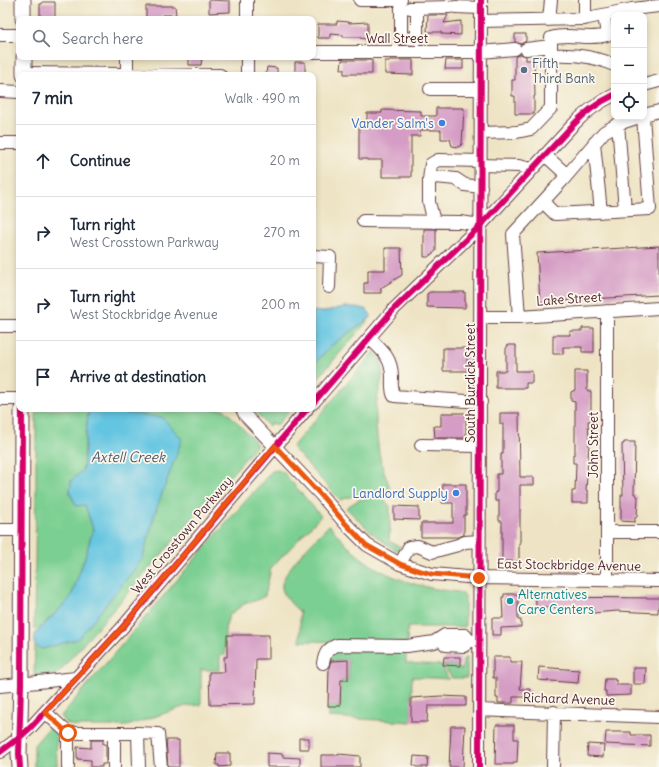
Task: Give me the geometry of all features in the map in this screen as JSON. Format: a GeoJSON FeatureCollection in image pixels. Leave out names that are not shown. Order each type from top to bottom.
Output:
{"type":"FeatureCollection","features":[{"type":"Feature","properties":{"kind":"main road"},"geometry":{"type":"LineString","coordinates":[[23,0],[24,16]]}},
{"type":"Feature","properties":{"kind":"main road"},"geometry":{"type":"LineString","coordinates":[[24,60],[24,72]]}},
{"type":"Feature","properties":{"kind":"main road"},"geometry":{"type":"LineString","coordinates":[[20,767],[22,412]]}},
{"type":"Feature","properties":{"kind":"street"},"geometry":{"type":"LineString","coordinates":[[247,0],[247,16]]}},
{"type":"Feature","properties":{"kind":"street"},"geometry":{"type":"LineString","coordinates":[[360,0],[401,3],[417,8],[452,8],[481,4]]}},
{"type":"Feature","properties":{"kind":"street"},"geometry":{"type":"LineString","coordinates":[[549,20],[551,0]]}},
{"type":"Feature","properties":{"kind":"street"},"geometry":{"type":"LineString","coordinates":[[585,0],[585,19]]}},
{"type":"Feature","properties":{"kind":"street"},"geometry":{"type":"LineString","coordinates":[[401,3],[401,38],[417,39],[417,8]]}},
{"type":"Feature","properties":{"kind":"street","name":"South Burdick Street"},"geometry":{"type":"LineString","coordinates":[[479,767],[479,710],[474,641],[479,578],[480,540],[481,4]]}},
{"type":"Feature","properties":{"kind":"street"},"geometry":{"type":"LineString","coordinates":[[481,21],[585,19],[632,9],[659,6]]}},
{"type":"Feature","properties":{"kind":"street"},"geometry":{"type":"LineString","coordinates":[[481,133],[517,132],[531,129],[551,108],[551,38],[557,36],[596,38],[606,35],[604,15]]}},
{"type":"Feature","properties":{"kind":"street"},"geometry":{"type":"LineString","coordinates":[[0,35],[16,35]]}},
{"type":"Feature","properties":{"kind":"street","name":"Wall Street"},"geometry":{"type":"LineString","coordinates":[[316,52],[480,52],[520,49],[551,50],[604,60],[611,64]]}},
{"type":"Feature","properties":{"kind":"street"},"geometry":{"type":"LineString","coordinates":[[127,60],[127,72]]}},
{"type":"Feature","properties":{"kind":"street"},"geometry":{"type":"LineString","coordinates":[[247,60],[247,72]]}},
{"type":"Feature","properties":{"kind":"street"},"geometry":{"type":"LineString","coordinates":[[647,84],[659,81]]}},
{"type":"Feature","properties":{"kind":"street"},"geometry":{"type":"LineString","coordinates":[[430,89],[481,89]]}},
{"type":"Feature","properties":{"kind":"street"},"geometry":{"type":"LineString","coordinates":[[0,91],[16,92]]}},
{"type":"Feature","properties":{"kind":"street"},"geometry":{"type":"LineString","coordinates":[[316,400],[394,309],[481,225],[582,116],[600,102],[611,96]]}},
{"type":"Feature","properties":{"kind":"street"},"geometry":{"type":"LineString","coordinates":[[647,115],[659,111]]}},
{"type":"Feature","properties":{"kind":"street"},"geometry":{"type":"LineString","coordinates":[[519,317],[513,234],[604,132],[618,124],[630,120]]}},
{"type":"Feature","properties":{"kind":"street"},"geometry":{"type":"LineString","coordinates":[[543,202],[555,214],[650,209],[644,120]]}},
{"type":"Feature","properties":{"kind":"street"},"geometry":{"type":"LineString","coordinates":[[618,124],[625,210]]}},
{"type":"Feature","properties":{"kind":"street"},"geometry":{"type":"LineString","coordinates":[[0,143],[16,143]]}},
{"type":"Feature","properties":{"kind":"street"},"geometry":{"type":"LineString","coordinates":[[594,143],[601,212]]}},
{"type":"Feature","properties":{"kind":"street"},"geometry":{"type":"LineString","coordinates":[[545,155],[567,175]]}},
{"type":"Feature","properties":{"kind":"street"},"geometry":{"type":"LineString","coordinates":[[434,222],[429,202],[429,180],[431,164],[438,160],[519,166],[532,169]]}},
{"type":"Feature","properties":{"kind":"street"},"geometry":{"type":"LineString","coordinates":[[429,180],[436,177],[456,179],[465,186],[481,187]]}},
{"type":"Feature","properties":{"kind":"street"},"geometry":{"type":"LineString","coordinates":[[363,221],[460,222],[481,225]]}},
{"type":"Feature","properties":{"kind":"street"},"geometry":{"type":"LineString","coordinates":[[316,256],[330,256],[329,287]]}},
{"type":"Feature","properties":{"kind":"street","name":"Lake Street"},"geometry":{"type":"LineString","coordinates":[[481,317],[519,317],[659,308]]}},
{"type":"Feature","properties":{"kind":"street","name":"John Street"},"geometry":{"type":"LineString","coordinates":[[607,311],[607,580]]}},
{"type":"Feature","properties":{"kind":"street"},"geometry":{"type":"LineString","coordinates":[[0,326],[16,326]]}},
{"type":"Feature","properties":{"kind":"street"},"geometry":{"type":"LineString","coordinates":[[369,338],[384,351],[389,361],[392,373],[392,393],[394,396],[481,402]]}},
{"type":"Feature","properties":{"kind":"street"},"geometry":{"type":"LineString","coordinates":[[0,399],[16,399]]}},
{"type":"Feature","properties":{"kind":"street","name":"East Stockbridge Avenue"},"geometry":{"type":"LineString","coordinates":[[241,412],[275,446],[366,545],[400,564],[432,574],[479,578],[659,581]]}},
{"type":"Feature","properties":{"kind":"street","name":"West Crosstown Parkway"},"geometry":{"type":"LineString","coordinates":[[0,752],[20,737],[45,712],[122,628],[304,412]]}},
{"type":"Feature","properties":{"kind":"street"},"geometry":{"type":"LineString","coordinates":[[421,445],[480,446]]}},
{"type":"Feature","properties":{"kind":"street"},"geometry":{"type":"LineString","coordinates":[[0,530],[21,530]]}},
{"type":"Feature","properties":{"kind":"street"},"geometry":{"type":"LineString","coordinates":[[608,532],[659,532]]}},
{"type":"Feature","properties":{"kind":"street"},"geometry":{"type":"LineString","coordinates":[[400,564],[409,547],[418,546],[432,552],[465,542],[480,540]]}},
{"type":"Feature","properties":{"kind":"street"},"geometry":{"type":"LineString","coordinates":[[432,552],[432,574]]}},
{"type":"Feature","properties":{"kind":"street"},"geometry":{"type":"LineString","coordinates":[[323,662],[325,653],[330,648],[337,645],[407,646],[434,642],[445,635],[465,635],[474,641]]}},
{"type":"Feature","properties":{"kind":"street"},"geometry":{"type":"LineString","coordinates":[[0,686],[76,678]]}},
{"type":"Feature","properties":{"kind":"street","name":"Richard Avenue"},"geometry":{"type":"LineString","coordinates":[[479,710],[659,717]]}},
{"type":"Feature","properties":{"kind":"street"},"geometry":{"type":"LineString","coordinates":[[45,712],[68,733],[158,734],[161,767]]}},
{"type":"Feature","properties":{"kind":"street"},"geometry":{"type":"LineString","coordinates":[[553,767],[554,712]]}},
{"type":"Feature","properties":{"kind":"street"},"geometry":{"type":"LineString","coordinates":[[68,733],[68,767]]}},
{"type":"Feature","properties":{"kind":"street"},"geometry":{"type":"LineString","coordinates":[[114,733],[114,767]]}},
{"type":"Feature","properties":{"kind":"street"},"geometry":{"type":"LineString","coordinates":[[138,733],[139,767]]}},
{"type":"Feature","properties":{"kind":"green space"},"geometry":{"type":"Polygon","coordinates":[[[371,317],[316,381],[316,362],[332,345],[371,317]]]}},
{"type":"Feature","properties":{"kind":"green space"},"geometry":{"type":"Polygon","coordinates":[[[374,352],[382,363],[382,378],[376,407],[377,438],[381,463],[390,492],[377,491],[358,494],[340,500],[292,447],[374,352]]]}},
{"type":"Feature","properties":{"kind":"green space"},"geometry":{"type":"Polygon","coordinates":[[[36,412],[91,412],[88,413],[83,470],[71,481],[70,493],[76,506],[85,505],[93,529],[71,597],[39,629],[34,629],[36,412]]]}},
{"type":"Feature","properties":{"kind":"green space"},"geometry":{"type":"Polygon","coordinates":[[[119,412],[227,412],[257,445],[58,673],[50,677],[34,677],[35,646],[42,649],[142,560],[156,510],[119,412]]]}},
{"type":"Feature","properties":{"kind":"green space"},"geometry":{"type":"Polygon","coordinates":[[[256,412],[288,412],[277,425],[272,423],[268,426],[256,412]]]}},
{"type":"Feature","properties":{"kind":"green space"},"geometry":{"type":"Polygon","coordinates":[[[278,470],[283,472],[321,516],[271,568],[265,596],[244,604],[229,615],[225,629],[225,655],[220,655],[220,670],[201,670],[201,705],[186,706],[127,726],[74,726],[66,723],[61,716],[272,471],[278,470]]]}},
{"type":"Feature","properties":{"kind":"green space"},"geometry":{"type":"Polygon","coordinates":[[[380,497],[390,506],[389,541],[401,547],[398,550],[395,550],[372,533],[346,508],[358,500],[380,497]]]}},
{"type":"Feature","properties":{"kind":"green space"},"geometry":{"type":"Polygon","coordinates":[[[329,525],[354,552],[378,569],[416,584],[464,594],[465,627],[408,627],[407,643],[300,641],[300,612],[284,594],[282,588],[283,581],[293,564],[329,525]]]}},
{"type":"Feature","properties":{"kind":"green space"},"geometry":{"type":"Polygon","coordinates":[[[339,649],[406,650],[406,663],[441,665],[449,679],[412,677],[411,722],[328,717],[328,706],[340,706],[341,680],[348,680],[348,660],[329,661],[332,655],[339,649]]]}},
{"type":"Feature","properties":{"kind":"green space"},"geometry":{"type":"Polygon","coordinates":[[[464,658],[467,658],[467,678],[452,678],[443,665],[456,666],[462,669],[464,658]]]}},
{"type":"Feature","properties":{"kind":"green space"},"geometry":{"type":"Polygon","coordinates":[[[51,725],[56,729],[57,767],[34,767],[34,745],[51,725]]]}},
{"type":"Feature","properties":{"kind":"water"},"geometry":{"type":"Polygon","coordinates":[[[344,307],[356,307],[368,311],[371,317],[332,345],[316,362],[316,311],[322,312],[344,307]]]}},
{"type":"Feature","properties":{"kind":"water","name":"Axtell Creek"},"geometry":{"type":"Polygon","coordinates":[[[88,412],[116,412],[162,417],[182,439],[156,510],[142,560],[78,639],[42,649],[35,646],[35,634],[71,597],[93,529],[85,505],[76,506],[70,493],[71,481],[83,470],[88,412]]]}},
{"type":"Feature","properties":{"kind":"building"},"geometry":{"type":"Polygon","coordinates":[[[209,0],[230,1],[230,12],[209,13],[209,0]]]}},
{"type":"Feature","properties":{"kind":"building"},"geometry":{"type":"Polygon","coordinates":[[[42,2],[55,2],[55,16],[40,16],[40,4],[42,4],[42,2]]]}},
{"type":"Feature","properties":{"kind":"building"},"geometry":{"type":"Polygon","coordinates":[[[146,6],[175,6],[176,15],[146,16],[146,6]]]}},
{"type":"Feature","properties":{"kind":"building"},"geometry":{"type":"Polygon","coordinates":[[[428,15],[448,15],[444,23],[461,21],[461,35],[442,34],[441,32],[427,32],[428,15]]]}},
{"type":"Feature","properties":{"kind":"building"},"geometry":{"type":"Polygon","coordinates":[[[337,21],[349,23],[368,22],[367,39],[360,37],[343,37],[343,35],[330,34],[330,38],[318,38],[318,24],[337,24],[337,21]]]}},
{"type":"Feature","properties":{"kind":"building"},"geometry":{"type":"Polygon","coordinates":[[[515,34],[526,34],[526,41],[521,44],[515,42],[515,34]]]}},
{"type":"Feature","properties":{"kind":"building","name":"Fifth Third Bank"},"geometry":{"type":"Polygon","coordinates":[[[520,54],[526,56],[526,60],[534,60],[534,114],[515,114],[515,96],[512,96],[512,80],[515,80],[515,57],[520,54]]]}},
{"type":"Feature","properties":{"kind":"building"},"geometry":{"type":"Polygon","coordinates":[[[189,60],[202,60],[201,65],[189,65],[189,60]]]}},
{"type":"Feature","properties":{"kind":"building"},"geometry":{"type":"Polygon","coordinates":[[[342,60],[372,60],[372,74],[344,74],[344,69],[341,69],[342,60]]]}},
{"type":"Feature","properties":{"kind":"building"},"geometry":{"type":"Polygon","coordinates":[[[413,60],[413,75],[385,74],[385,61],[413,60]]]}},
{"type":"Feature","properties":{"kind":"building"},"geometry":{"type":"Polygon","coordinates":[[[446,60],[463,60],[463,69],[445,69],[446,60]]]}},
{"type":"Feature","properties":{"kind":"building"},"geometry":{"type":"Polygon","coordinates":[[[295,62],[305,62],[305,72],[295,72],[295,62]]]}},
{"type":"Feature","properties":{"kind":"building"},"geometry":{"type":"Polygon","coordinates":[[[267,67],[277,68],[277,72],[266,72],[267,67]]]}},
{"type":"Feature","properties":{"kind":"building"},"geometry":{"type":"Polygon","coordinates":[[[436,108],[464,108],[462,144],[460,146],[452,146],[450,139],[441,139],[441,130],[420,130],[420,136],[411,136],[411,177],[382,177],[382,160],[359,159],[359,121],[367,121],[367,113],[382,113],[382,110],[421,111],[421,116],[436,116],[436,108]]]}},
{"type":"Feature","properties":{"kind":"building"},"geometry":{"type":"Polygon","coordinates":[[[424,229],[436,229],[436,251],[428,257],[424,257],[424,229]]]}},
{"type":"Feature","properties":{"kind":"building"},"geometry":{"type":"Polygon","coordinates":[[[659,246],[659,295],[540,302],[537,253],[659,246]]]}},
{"type":"Feature","properties":{"kind":"building"},"geometry":{"type":"Polygon","coordinates":[[[385,248],[401,248],[402,275],[381,288],[381,293],[364,293],[364,283],[368,283],[368,270],[385,270],[385,248]]]}},
{"type":"Feature","properties":{"kind":"building"},"geometry":{"type":"Polygon","coordinates":[[[430,292],[465,292],[465,308],[427,307],[427,294],[430,292]]]}},
{"type":"Feature","properties":{"kind":"building"},"geometry":{"type":"Polygon","coordinates":[[[582,328],[594,328],[594,352],[582,352],[582,347],[563,347],[563,354],[553,354],[553,335],[570,335],[570,331],[582,331],[582,328]]]}},
{"type":"Feature","properties":{"kind":"building"},"geometry":{"type":"Polygon","coordinates":[[[508,345],[516,345],[516,371],[532,371],[532,383],[526,383],[526,388],[496,388],[496,371],[506,371],[506,349],[508,345]]]}},
{"type":"Feature","properties":{"kind":"building"},"geometry":{"type":"Polygon","coordinates":[[[443,348],[467,348],[467,371],[443,371],[443,348]]]}},
{"type":"Feature","properties":{"kind":"building"},"geometry":{"type":"Polygon","coordinates":[[[575,371],[587,371],[587,390],[591,391],[591,421],[588,421],[589,444],[586,491],[588,491],[588,503],[572,503],[572,491],[575,491],[576,463],[573,463],[573,454],[575,454],[575,402],[571,401],[571,392],[575,390],[575,371]]]}},
{"type":"Feature","properties":{"kind":"building"},"geometry":{"type":"Polygon","coordinates":[[[441,413],[466,413],[466,438],[435,438],[434,426],[441,426],[441,413]]]}},
{"type":"Feature","properties":{"kind":"building"},"geometry":{"type":"Polygon","coordinates":[[[500,413],[519,413],[520,477],[534,477],[534,485],[520,485],[519,561],[502,561],[502,521],[499,521],[499,501],[495,501],[495,492],[497,492],[497,474],[501,474],[501,454],[503,454],[503,424],[500,424],[500,413]]]}},
{"type":"Feature","properties":{"kind":"building"},"geometry":{"type":"Polygon","coordinates":[[[624,442],[635,442],[634,494],[638,496],[637,517],[635,517],[635,522],[621,521],[621,495],[623,495],[622,444],[624,444],[624,442]]]}},
{"type":"Feature","properties":{"kind":"building"},"geometry":{"type":"Polygon","coordinates":[[[443,484],[466,484],[466,515],[464,515],[464,535],[458,537],[421,537],[421,523],[453,523],[453,503],[442,503],[443,484]]]}},
{"type":"Feature","properties":{"kind":"building"},"geometry":{"type":"Polygon","coordinates":[[[394,506],[419,507],[419,520],[394,519],[394,506]]]}},
{"type":"Feature","properties":{"kind":"building"},"geometry":{"type":"Polygon","coordinates":[[[504,594],[518,594],[518,620],[521,620],[521,627],[501,628],[501,635],[492,635],[492,618],[503,618],[502,597],[504,597],[504,594]]]}},
{"type":"Feature","properties":{"kind":"building"},"geometry":{"type":"Polygon","coordinates":[[[536,597],[659,598],[658,613],[617,611],[593,613],[593,608],[536,607],[536,597]]]}},
{"type":"Feature","properties":{"kind":"building"},"geometry":{"type":"Polygon","coordinates":[[[227,635],[269,635],[269,659],[256,659],[255,704],[210,705],[209,672],[225,672],[224,657],[227,657],[227,635]]]}},
{"type":"Feature","properties":{"kind":"building"},"geometry":{"type":"Polygon","coordinates":[[[444,657],[460,657],[460,666],[443,665],[444,657]]]}},
{"type":"Feature","properties":{"kind":"building"},"geometry":{"type":"Polygon","coordinates":[[[493,657],[510,657],[510,662],[522,662],[520,689],[530,689],[531,697],[513,697],[513,703],[498,703],[498,698],[496,698],[496,678],[493,678],[493,657]]]}},
{"type":"Feature","properties":{"kind":"building"},"geometry":{"type":"Polygon","coordinates":[[[348,660],[348,680],[341,680],[340,706],[328,706],[329,667],[331,661],[348,660]]]}},
{"type":"Feature","properties":{"kind":"building"},"geometry":{"type":"Polygon","coordinates":[[[539,667],[579,670],[578,683],[538,680],[539,667]]]}},
{"type":"Feature","properties":{"kind":"building"},"geometry":{"type":"Polygon","coordinates":[[[633,668],[646,668],[645,684],[633,684],[633,668]]]}},
{"type":"Feature","properties":{"kind":"building"},"geometry":{"type":"Polygon","coordinates":[[[605,679],[615,679],[615,681],[617,681],[617,685],[631,685],[631,695],[606,696],[606,691],[604,691],[605,679]]]}},
{"type":"Feature","properties":{"kind":"building"},"geometry":{"type":"Polygon","coordinates":[[[441,696],[466,697],[466,706],[428,706],[427,722],[411,722],[411,698],[441,696]]]}},
{"type":"Feature","properties":{"kind":"building"},"geometry":{"type":"Polygon","coordinates":[[[496,725],[514,725],[514,739],[518,739],[517,762],[514,762],[514,764],[495,764],[496,725]]]}},
{"type":"Feature","properties":{"kind":"building"},"geometry":{"type":"Polygon","coordinates":[[[451,726],[465,726],[463,767],[449,767],[451,726]]]}},
{"type":"Feature","properties":{"kind":"building"},"geometry":{"type":"Polygon","coordinates":[[[606,732],[631,732],[631,735],[650,735],[650,746],[605,744],[606,732]]]}},
{"type":"Feature","properties":{"kind":"building"},"geometry":{"type":"Polygon","coordinates":[[[299,738],[309,738],[309,749],[299,749],[299,738]]]}},
{"type":"Feature","properties":{"kind":"building"},"geometry":{"type":"Polygon","coordinates":[[[91,740],[103,740],[103,744],[106,744],[106,764],[102,764],[102,767],[91,767],[91,760],[77,759],[77,747],[91,748],[91,740]]]}},
{"type":"Feature","properties":{"kind":"building"},"geometry":{"type":"Polygon","coordinates":[[[166,740],[179,740],[179,767],[168,767],[166,740]]]}},
{"type":"Feature","properties":{"kind":"building"},"geometry":{"type":"Polygon","coordinates":[[[588,744],[604,745],[603,757],[587,756],[588,744]]]}},
{"type":"Feature","properties":{"kind":"building"},"geometry":{"type":"Polygon","coordinates":[[[217,753],[230,753],[230,766],[219,767],[219,765],[216,765],[217,753]]]}},
{"type":"Feature","properties":{"kind":"building"},"geometry":{"type":"Polygon","coordinates":[[[267,753],[283,754],[283,757],[300,758],[300,767],[267,767],[267,753]]]}},
{"type":"Feature","properties":{"kind":"building"},"geometry":{"type":"Polygon","coordinates":[[[339,754],[360,756],[360,767],[321,767],[321,755],[339,754]]]}},
{"type":"Feature","properties":{"kind":"building"},"geometry":{"type":"Polygon","coordinates":[[[414,756],[428,757],[427,767],[416,767],[413,765],[414,756]]]}},
{"type":"Feature","properties":{"kind":"cycle path"},"geometry":{"type":"LineString","coordinates":[[479,767],[481,0]]}},
{"type":"Feature","properties":{"kind":"cycle path"},"geometry":{"type":"LineString","coordinates":[[316,400],[394,309],[481,225],[576,122],[596,105],[611,96]]}},
{"type":"Feature","properties":{"kind":"cycle path"},"geometry":{"type":"LineString","coordinates":[[20,767],[22,412]]}},
{"type":"Feature","properties":{"kind":"cycle path"},"geometry":{"type":"LineString","coordinates":[[0,752],[31,727],[122,628],[304,412]]}},
{"type":"Feature","properties":{"kind":"place","name":"Fifth Third Bank"},"geometry":{"type":"Point","coordinates":[524,70]}},
{"type":"Feature","properties":{"kind":"place","name":"Vander Salm's"},"geometry":{"type":"Point","coordinates":[442,123]}},
{"type":"Feature","properties":{"kind":"place","name":"Landlord Supply"},"geometry":{"type":"Point","coordinates":[456,493]}},
{"type":"Feature","properties":{"kind":"place","name":"Alternatives Care Centers"},"geometry":{"type":"Point","coordinates":[510,601]}},
{"type":"Feature","properties":{"kind":"route"},"geometry":{"type":"LineString","coordinates":[[68,733],[45,712],[122,628],[275,446],[366,545],[400,564],[417,570],[432,574],[479,578]]}}]}
